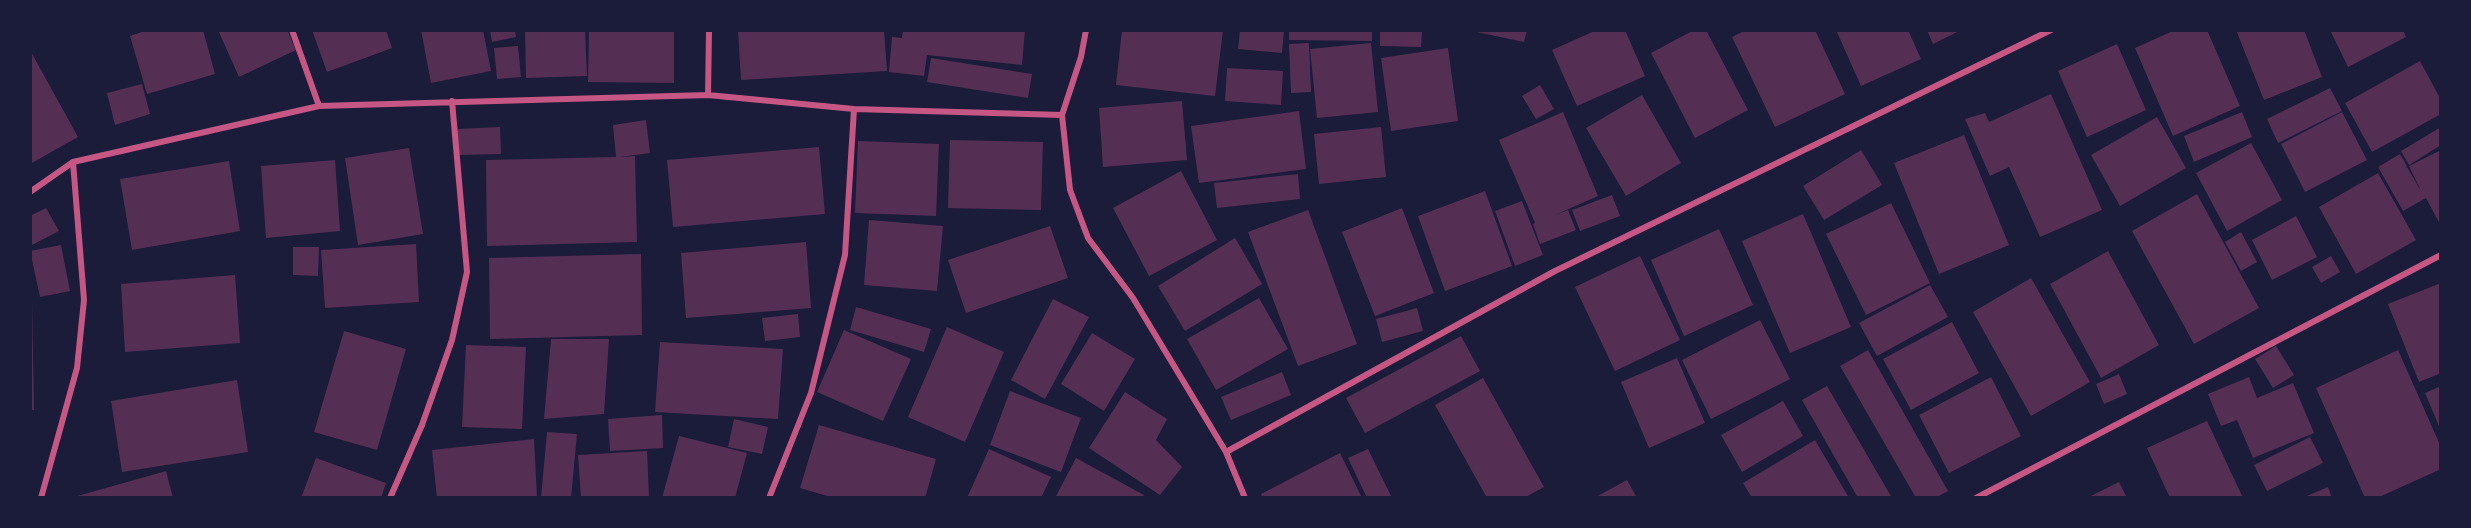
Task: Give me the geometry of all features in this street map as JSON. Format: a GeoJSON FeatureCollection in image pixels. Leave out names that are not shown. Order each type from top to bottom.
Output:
{"type":"FeatureCollection","features":[{"type":"Feature","properties":{"kind":"street"},"geometry":{"type":"LineString","coordinates":[[292,30],[319,106]]}},
{"type":"Feature","properties":{"kind":"street"},"geometry":{"type":"LineString","coordinates":[[708,95],[709,30]]}},
{"type":"Feature","properties":{"kind":"street"},"geometry":{"type":"LineString","coordinates":[[1086,30],[1081,57],[1062,116],[1070,190],[1088,238],[1133,298],[1226,452],[1245,498]]}},
{"type":"Feature","properties":{"kind":"street"},"geometry":{"type":"LineString","coordinates":[[1226,452],[1555,271],[2051,30]]}},
{"type":"Feature","properties":{"kind":"street"},"geometry":{"type":"LineString","coordinates":[[30,192],[73,162],[319,106],[708,95],[854,109],[1062,116]]}},
{"type":"Feature","properties":{"kind":"street"},"geometry":{"type":"LineString","coordinates":[[390,498],[422,425],[448,350],[467,272],[452,101]]}},
{"type":"Feature","properties":{"kind":"street"},"geometry":{"type":"LineString","coordinates":[[769,498],[811,393],[845,255],[854,109]]}},
{"type":"Feature","properties":{"kind":"street"},"geometry":{"type":"LineString","coordinates":[[41,498],[77,368],[83,312],[73,162]]}},
{"type":"Feature","properties":{"kind":"street"},"geometry":{"type":"LineString","coordinates":[[1976,498],[2441,255]]}},
{"type":"Feature","properties":{"kind":"building"},"geometry":{"type":"Polygon","coordinates":[[[148,30],[203,30],[215,74],[147,94],[130,36],[148,30]]]}},
{"type":"Feature","properties":{"kind":"building"},"geometry":{"type":"Polygon","coordinates":[[[218,30],[287,30],[296,50],[239,77],[218,30]]]}},
{"type":"Feature","properties":{"kind":"building"},"geometry":{"type":"Polygon","coordinates":[[[312,30],[386,30],[392,48],[327,72],[312,30]]]}},
{"type":"Feature","properties":{"kind":"building"},"geometry":{"type":"Polygon","coordinates":[[[421,30],[483,30],[491,71],[431,83],[421,30]]]}},
{"type":"Feature","properties":{"kind":"building"},"geometry":{"type":"Polygon","coordinates":[[[490,30],[515,30],[516,37],[492,42],[490,30]]]}},
{"type":"Feature","properties":{"kind":"building"},"geometry":{"type":"Polygon","coordinates":[[[525,30],[585,30],[587,76],[526,78],[525,30]]]}},
{"type":"Feature","properties":{"kind":"building"},"geometry":{"type":"Polygon","coordinates":[[[589,30],[674,30],[674,83],[588,82],[589,30]]]}},
{"type":"Feature","properties":{"kind":"building"},"geometry":{"type":"Polygon","coordinates":[[[738,30],[884,30],[887,71],[741,80],[738,30]]]}},
{"type":"Feature","properties":{"kind":"building"},"geometry":{"type":"Polygon","coordinates":[[[903,30],[1025,30],[1022,65],[927,55],[924,76],[889,72],[892,37],[902,38],[903,30]]]}},
{"type":"Feature","properties":{"kind":"building"},"geometry":{"type":"Polygon","coordinates":[[[1122,30],[1223,30],[1215,96],[1116,85],[1122,30]]]}},
{"type":"Feature","properties":{"kind":"building"},"geometry":{"type":"Polygon","coordinates":[[[1240,30],[1284,30],[1282,53],[1238,49],[1240,30]]]}},
{"type":"Feature","properties":{"kind":"building"},"geometry":{"type":"Polygon","coordinates":[[[1289,30],[1372,30],[1372,41],[1289,40],[1289,30]]]}},
{"type":"Feature","properties":{"kind":"building"},"geometry":{"type":"Polygon","coordinates":[[[1380,30],[1422,30],[1421,47],[1380,46],[1380,30]]]}},
{"type":"Feature","properties":{"kind":"building"},"geometry":{"type":"Polygon","coordinates":[[[1467,30],[1527,30],[1524,42],[1467,30]]]}},
{"type":"Feature","properties":{"kind":"building"},"geometry":{"type":"Polygon","coordinates":[[[1597,30],[1625,30],[1645,76],[1577,106],[1552,50],[1597,30]]]}},
{"type":"Feature","properties":{"kind":"building"},"geometry":{"type":"Polygon","coordinates":[[[1694,30],[1706,30],[1748,110],[1695,138],[1651,53],[1694,30]]]}},
{"type":"Feature","properties":{"kind":"building"},"geometry":{"type":"Polygon","coordinates":[[[1746,30],[1815,30],[1845,94],[1775,127],[1732,37],[1746,30]]]}},
{"type":"Feature","properties":{"kind":"building"},"geometry":{"type":"Polygon","coordinates":[[[1836,30],[1908,30],[1921,59],[1861,86],[1836,30]]]}},
{"type":"Feature","properties":{"kind":"building"},"geometry":{"type":"Polygon","coordinates":[[[1927,30],[1961,30],[1933,44],[1927,30]]]}},
{"type":"Feature","properties":{"kind":"building"},"geometry":{"type":"Polygon","coordinates":[[[2175,30],[2207,30],[2240,106],[2173,136],[2135,48],[2175,30]]]}},
{"type":"Feature","properties":{"kind":"building"},"geometry":{"type":"Polygon","coordinates":[[[2236,30],[2304,30],[2322,77],[2264,100],[2236,30]]]}},
{"type":"Feature","properties":{"kind":"building"},"geometry":{"type":"Polygon","coordinates":[[[2330,30],[2403,30],[2406,37],[2348,67],[2330,30]]]}},
{"type":"Feature","properties":{"kind":"building"},"geometry":{"type":"Polygon","coordinates":[[[1309,43],[1311,92],[1291,93],[1289,44],[1309,43]]]}},
{"type":"Feature","properties":{"kind":"building"},"geometry":{"type":"Polygon","coordinates":[[[1371,43],[1378,112],[1317,118],[1310,49],[1371,43]]]}},
{"type":"Feature","properties":{"kind":"building"},"geometry":{"type":"Polygon","coordinates":[[[2117,44],[2146,110],[2087,137],[2058,71],[2117,44]]]}},
{"type":"Feature","properties":{"kind":"building"},"geometry":{"type":"Polygon","coordinates":[[[518,46],[521,77],[497,79],[494,48],[518,46]]]}},
{"type":"Feature","properties":{"kind":"building"},"geometry":{"type":"Polygon","coordinates":[[[1448,48],[1458,121],[1391,131],[1381,58],[1448,48]]]}},
{"type":"Feature","properties":{"kind":"building"},"geometry":{"type":"Polygon","coordinates":[[[30,50],[78,137],[30,164],[30,50]]]}},
{"type":"Feature","properties":{"kind":"building"},"geometry":{"type":"Polygon","coordinates":[[[931,58],[1032,74],[1028,98],[927,82],[931,58]]]}},
{"type":"Feature","properties":{"kind":"building"},"geometry":{"type":"Polygon","coordinates":[[[2420,61],[2441,100],[2441,114],[2372,152],[2345,103],[2420,61]]]}},
{"type":"Feature","properties":{"kind":"building"},"geometry":{"type":"Polygon","coordinates":[[[1227,68],[1283,71],[1281,105],[1225,101],[1227,68]]]}},
{"type":"Feature","properties":{"kind":"building"},"geometry":{"type":"Polygon","coordinates":[[[142,84],[150,114],[115,125],[107,93],[142,84]]]}},
{"type":"Feature","properties":{"kind":"building"},"geometry":{"type":"Polygon","coordinates":[[[1540,85],[1554,109],[1536,119],[1522,96],[1540,85]]]}},
{"type":"Feature","properties":{"kind":"building"},"geometry":{"type":"Polygon","coordinates":[[[2330,88],[2342,111],[2278,143],[2267,119],[2330,88]]]}},
{"type":"Feature","properties":{"kind":"building"},"geometry":{"type":"Polygon","coordinates":[[[2051,94],[2102,210],[2040,237],[2009,167],[1990,176],[1965,119],[1985,113],[1989,122],[2051,94]]]}},
{"type":"Feature","properties":{"kind":"building"},"geometry":{"type":"Polygon","coordinates":[[[1642,95],[1681,163],[1626,196],[1586,128],[1642,95]]]}},
{"type":"Feature","properties":{"kind":"building"},"geometry":{"type":"Polygon","coordinates":[[[1182,101],[1187,160],[1103,167],[1099,108],[1182,101]]]}},
{"type":"Feature","properties":{"kind":"building"},"geometry":{"type":"Polygon","coordinates":[[[1299,111],[1306,169],[1199,183],[1191,126],[1299,111]]]}},
{"type":"Feature","properties":{"kind":"building"},"geometry":{"type":"Polygon","coordinates":[[[1563,112],[1598,196],[1555,215],[1568,210],[1576,230],[1540,244],[1533,224],[1535,223],[1499,140],[1563,112]]]}},
{"type":"Feature","properties":{"kind":"building"},"geometry":{"type":"Polygon","coordinates":[[[2242,112],[2252,137],[2194,162],[2184,136],[2242,112]]]}},
{"type":"Feature","properties":{"kind":"building"},"geometry":{"type":"Polygon","coordinates":[[[2342,112],[2367,160],[2305,192],[2281,144],[2342,112]]]}},
{"type":"Feature","properties":{"kind":"building"},"geometry":{"type":"Polygon","coordinates":[[[2157,117],[2186,168],[2120,206],[2091,155],[2157,117]]]}},
{"type":"Feature","properties":{"kind":"building"},"geometry":{"type":"Polygon","coordinates":[[[646,120],[650,153],[620,157],[635,156],[637,242],[487,246],[486,160],[616,157],[613,125],[646,120]]]}},
{"type":"Feature","properties":{"kind":"building"},"geometry":{"type":"Polygon","coordinates":[[[500,127],[501,154],[457,155],[457,129],[500,127]]]}},
{"type":"Feature","properties":{"kind":"building"},"geometry":{"type":"Polygon","coordinates":[[[1381,127],[1386,177],[1319,184],[1314,134],[1381,127]]]}},
{"type":"Feature","properties":{"kind":"building"},"geometry":{"type":"Polygon","coordinates":[[[2441,127],[2441,145],[2409,165],[2401,151],[2441,127]]]}},
{"type":"Feature","properties":{"kind":"building"},"geometry":{"type":"Polygon","coordinates":[[[1964,135],[2009,245],[1939,274],[1894,163],[1964,135]]]}},
{"type":"Feature","properties":{"kind":"building"},"geometry":{"type":"Polygon","coordinates":[[[950,140],[1043,142],[1041,210],[948,208],[950,140]]]}},
{"type":"Feature","properties":{"kind":"building"},"geometry":{"type":"Polygon","coordinates":[[[858,141],[939,144],[936,216],[855,213],[858,141]]]}},
{"type":"Feature","properties":{"kind":"building"},"geometry":{"type":"Polygon","coordinates":[[[2251,143],[2282,200],[2227,231],[2196,173],[2251,143]]]}},
{"type":"Feature","properties":{"kind":"building"},"geometry":{"type":"Polygon","coordinates":[[[819,147],[825,214],[673,227],[667,160],[819,147]]]}},
{"type":"Feature","properties":{"kind":"building"},"geometry":{"type":"Polygon","coordinates":[[[409,148],[423,234],[358,245],[345,158],[409,148]]]}},
{"type":"Feature","properties":{"kind":"building"},"geometry":{"type":"Polygon","coordinates":[[[1861,150],[1882,185],[1824,220],[1803,186],[1861,150]]]}},
{"type":"Feature","properties":{"kind":"building"},"geometry":{"type":"Polygon","coordinates":[[[2441,150],[2441,226],[2426,198],[2403,211],[2378,167],[2400,154],[2407,166],[2405,168],[2407,167],[2421,191],[2409,166],[2441,150]]]}},
{"type":"Feature","properties":{"kind":"building"},"geometry":{"type":"Polygon","coordinates":[[[335,160],[340,231],[266,238],[261,166],[335,160]]]}},
{"type":"Feature","properties":{"kind":"building"},"geometry":{"type":"Polygon","coordinates":[[[229,161],[240,231],[132,250],[120,179],[229,161]]]}},
{"type":"Feature","properties":{"kind":"building"},"geometry":{"type":"Polygon","coordinates":[[[1181,171],[1217,240],[1149,276],[1113,208],[1181,171]]]}},
{"type":"Feature","properties":{"kind":"building"},"geometry":{"type":"Polygon","coordinates":[[[2378,173],[2416,240],[2356,274],[2319,207],[2378,173]]]}},
{"type":"Feature","properties":{"kind":"building"},"geometry":{"type":"Polygon","coordinates":[[[1298,174],[1300,199],[1217,208],[1214,183],[1298,174]]]}},
{"type":"Feature","properties":{"kind":"building"},"geometry":{"type":"Polygon","coordinates":[[[1485,191],[1512,266],[1445,291],[1418,216],[1485,191]]]}},
{"type":"Feature","properties":{"kind":"building"},"geometry":{"type":"Polygon","coordinates":[[[2197,194],[2259,308],[2194,344],[2132,231],[2197,194]]]}},
{"type":"Feature","properties":{"kind":"building"},"geometry":{"type":"Polygon","coordinates":[[[1612,195],[1620,216],[1580,231],[1572,210],[1612,195]]]}},
{"type":"Feature","properties":{"kind":"building"},"geometry":{"type":"Polygon","coordinates":[[[1522,201],[1543,255],[1515,266],[1495,211],[1522,201]]]}},
{"type":"Feature","properties":{"kind":"building"},"geometry":{"type":"Polygon","coordinates":[[[1891,203],[1930,283],[1866,315],[1826,234],[1891,203]]]}},
{"type":"Feature","properties":{"kind":"building"},"geometry":{"type":"Polygon","coordinates":[[[46,208],[59,231],[30,246],[30,216],[46,208]]]}},
{"type":"Feature","properties":{"kind":"building"},"geometry":{"type":"Polygon","coordinates":[[[1402,208],[1434,293],[1375,316],[1342,232],[1402,208]]]}},
{"type":"Feature","properties":{"kind":"building"},"geometry":{"type":"Polygon","coordinates":[[[1308,210],[1357,344],[1298,366],[1248,232],[1308,210]]]}},
{"type":"Feature","properties":{"kind":"building"},"geometry":{"type":"Polygon","coordinates":[[[1803,214],[1851,327],[1790,353],[1742,241],[1803,214]]]}},
{"type":"Feature","properties":{"kind":"building"},"geometry":{"type":"Polygon","coordinates":[[[2296,216],[2317,257],[2272,280],[2252,240],[2296,216]]]}},
{"type":"Feature","properties":{"kind":"building"},"geometry":{"type":"Polygon","coordinates":[[[869,220],[943,226],[937,291],[864,285],[869,220]]]}},
{"type":"Feature","properties":{"kind":"building"},"geometry":{"type":"Polygon","coordinates":[[[1050,226],[1068,278],[966,313],[948,260],[1050,226]]]}},
{"type":"Feature","properties":{"kind":"building"},"geometry":{"type":"Polygon","coordinates":[[[1719,229],[1753,305],[1684,336],[1651,260],[1719,229]]]}},
{"type":"Feature","properties":{"kind":"building"},"geometry":{"type":"Polygon","coordinates":[[[2241,232],[2257,262],[2241,271],[2225,242],[2241,232]]]}},
{"type":"Feature","properties":{"kind":"building"},"geometry":{"type":"Polygon","coordinates":[[[1235,238],[1262,284],[1185,331],[1158,286],[1235,238]]]}},
{"type":"Feature","properties":{"kind":"building"},"geometry":{"type":"Polygon","coordinates":[[[806,242],[811,308],[686,318],[681,253],[806,242]]]}},
{"type":"Feature","properties":{"kind":"building"},"geometry":{"type":"Polygon","coordinates":[[[416,244],[419,302],[325,308],[321,250],[416,244]]]}},
{"type":"Feature","properties":{"kind":"building"},"geometry":{"type":"Polygon","coordinates":[[[61,245],[70,291],[40,297],[30,251],[61,245]]]}},
{"type":"Feature","properties":{"kind":"building"},"geometry":{"type":"Polygon","coordinates":[[[293,247],[319,247],[318,276],[293,275],[293,247]]]}},
{"type":"Feature","properties":{"kind":"building"},"geometry":{"type":"Polygon","coordinates":[[[2108,251],[2159,345],[2101,378],[2050,284],[2108,251]]]}},
{"type":"Feature","properties":{"kind":"building"},"geometry":{"type":"Polygon","coordinates":[[[641,254],[642,335],[490,339],[489,258],[641,254]]]}},
{"type":"Feature","properties":{"kind":"building"},"geometry":{"type":"Polygon","coordinates":[[[1640,256],[1680,340],[1615,371],[1575,287],[1640,256]]]}},
{"type":"Feature","properties":{"kind":"building"},"geometry":{"type":"Polygon","coordinates":[[[2331,256],[2340,272],[2321,283],[2312,267],[2331,256]]]}},
{"type":"Feature","properties":{"kind":"building"},"geometry":{"type":"Polygon","coordinates":[[[235,275],[240,343],[125,352],[121,284],[235,275]]]}},
{"type":"Feature","properties":{"kind":"building"},"geometry":{"type":"Polygon","coordinates":[[[2031,278],[2090,382],[2031,416],[1973,312],[2031,278]]]}},
{"type":"Feature","properties":{"kind":"building"},"geometry":{"type":"Polygon","coordinates":[[[2441,283],[2441,373],[2419,382],[2388,304],[2441,283]]]}},
{"type":"Feature","properties":{"kind":"building"},"geometry":{"type":"Polygon","coordinates":[[[1930,285],[1948,317],[1877,356],[1859,323],[1930,285]]]}},
{"type":"Feature","properties":{"kind":"building"},"geometry":{"type":"Polygon","coordinates":[[[1259,298],[1288,349],[1216,390],[1187,339],[1259,298]]]}},
{"type":"Feature","properties":{"kind":"building"},"geometry":{"type":"Polygon","coordinates":[[[30,299],[32,299],[34,410],[30,410],[30,299]]]}},
{"type":"Feature","properties":{"kind":"building"},"geometry":{"type":"Polygon","coordinates":[[[1053,299],[1089,317],[1045,399],[1011,380],[1053,299]]]}},
{"type":"Feature","properties":{"kind":"building"},"geometry":{"type":"Polygon","coordinates":[[[856,307],[931,329],[924,352],[850,330],[856,307]]]}},
{"type":"Feature","properties":{"kind":"building"},"geometry":{"type":"Polygon","coordinates":[[[1417,308],[1423,331],[1382,342],[1376,319],[1417,308]]]}},
{"type":"Feature","properties":{"kind":"building"},"geometry":{"type":"Polygon","coordinates":[[[798,314],[800,337],[765,341],[762,318],[798,314]]]}},
{"type":"Feature","properties":{"kind":"building"},"geometry":{"type":"Polygon","coordinates":[[[1760,320],[1790,379],[1711,419],[1682,360],[1760,320]]]}},
{"type":"Feature","properties":{"kind":"building"},"geometry":{"type":"Polygon","coordinates":[[[1952,322],[1979,373],[1911,410],[1883,359],[1952,322]]]}},
{"type":"Feature","properties":{"kind":"building"},"geometry":{"type":"Polygon","coordinates":[[[947,327],[1004,352],[965,442],[908,417],[947,327]]]}},
{"type":"Feature","properties":{"kind":"building"},"geometry":{"type":"Polygon","coordinates":[[[844,330],[911,359],[883,421],[817,392],[844,330]]]}},
{"type":"Feature","properties":{"kind":"building"},"geometry":{"type":"Polygon","coordinates":[[[344,331],[406,349],[377,450],[314,432],[344,331]]]}},
{"type":"Feature","properties":{"kind":"building"},"geometry":{"type":"Polygon","coordinates":[[[1092,333],[1135,359],[1104,411],[1061,384],[1092,333]]]}},
{"type":"Feature","properties":{"kind":"building"},"geometry":{"type":"Polygon","coordinates":[[[1461,336],[1480,371],[1365,433],[1346,398],[1461,336]]]}},
{"type":"Feature","properties":{"kind":"building"},"geometry":{"type":"Polygon","coordinates":[[[551,339],[609,339],[604,414],[544,419],[551,339]]]}},
{"type":"Feature","properties":{"kind":"building"},"geometry":{"type":"Polygon","coordinates":[[[660,342],[783,349],[778,419],[655,412],[660,342]]]}},
{"type":"Feature","properties":{"kind":"building"},"geometry":{"type":"Polygon","coordinates":[[[466,345],[526,347],[522,429],[462,427],[466,345]]]}},
{"type":"Feature","properties":{"kind":"building"},"geometry":{"type":"Polygon","coordinates":[[[2276,346],[2294,375],[2273,388],[2255,359],[2276,346]]]}},
{"type":"Feature","properties":{"kind":"building"},"geometry":{"type":"Polygon","coordinates":[[[1868,350],[1948,491],[1935,498],[1916,498],[1840,366],[1868,350]]]}},
{"type":"Feature","properties":{"kind":"building"},"geometry":{"type":"Polygon","coordinates":[[[2398,350],[2441,447],[2441,469],[2377,498],[2365,498],[2316,388],[2398,350]]]}},
{"type":"Feature","properties":{"kind":"building"},"geometry":{"type":"Polygon","coordinates":[[[1677,358],[1705,423],[1649,448],[1621,382],[1677,358]]]}},
{"type":"Feature","properties":{"kind":"building"},"geometry":{"type":"Polygon","coordinates":[[[1282,372],[1291,395],[1231,420],[1221,397],[1282,372]]]}},
{"type":"Feature","properties":{"kind":"building"},"geometry":{"type":"Polygon","coordinates":[[[2119,374],[2127,394],[2104,404],[2096,384],[2119,374]]]}},
{"type":"Feature","properties":{"kind":"building"},"geometry":{"type":"Polygon","coordinates":[[[1991,377],[2021,436],[1949,473],[1919,415],[1991,377]]]}},
{"type":"Feature","properties":{"kind":"building"},"geometry":{"type":"Polygon","coordinates":[[[2249,377],[2257,398],[2293,383],[2314,433],[2253,458],[2237,420],[2221,426],[2208,394],[2249,377]]]}},
{"type":"Feature","properties":{"kind":"building"},"geometry":{"type":"Polygon","coordinates":[[[1483,378],[1544,487],[1524,498],[1487,498],[1435,405],[1483,378]]]}},
{"type":"Feature","properties":{"kind":"building"},"geometry":{"type":"Polygon","coordinates":[[[237,380],[248,452],[122,472],[111,401],[237,380]]]}},
{"type":"Feature","properties":{"kind":"building"},"geometry":{"type":"Polygon","coordinates":[[[1827,386],[1892,498],[1858,498],[1802,400],[1827,386]]]}},
{"type":"Feature","properties":{"kind":"building"},"geometry":{"type":"Polygon","coordinates":[[[2441,386],[2441,431],[2425,393],[2441,386]]]}},
{"type":"Feature","properties":{"kind":"building"},"geometry":{"type":"Polygon","coordinates":[[[1010,391],[1081,418],[1061,472],[990,445],[1010,391]]]}},
{"type":"Feature","properties":{"kind":"building"},"geometry":{"type":"Polygon","coordinates":[[[1125,392],[1167,419],[1156,440],[1182,467],[1160,495],[1089,448],[1125,392]]]}},
{"type":"Feature","properties":{"kind":"building"},"geometry":{"type":"Polygon","coordinates":[[[1783,401],[1803,436],[1742,472],[1721,435],[1783,401]]]}},
{"type":"Feature","properties":{"kind":"building"},"geometry":{"type":"Polygon","coordinates":[[[662,415],[663,448],[610,451],[608,419],[662,415]]]}},
{"type":"Feature","properties":{"kind":"building"},"geometry":{"type":"Polygon","coordinates":[[[734,419],[768,427],[762,454],[728,447],[734,419]]]}},
{"type":"Feature","properties":{"kind":"building"},"geometry":{"type":"Polygon","coordinates":[[[2207,421],[2243,498],[2170,498],[2147,448],[2207,421]]]}},
{"type":"Feature","properties":{"kind":"building"},"geometry":{"type":"Polygon","coordinates":[[[819,425],[936,459],[925,498],[834,498],[800,488],[819,425]]]}},
{"type":"Feature","properties":{"kind":"building"},"geometry":{"type":"Polygon","coordinates":[[[547,432],[577,434],[571,498],[541,498],[547,432]]]}},
{"type":"Feature","properties":{"kind":"building"},"geometry":{"type":"Polygon","coordinates":[[[679,436],[747,453],[735,498],[662,498],[679,436]]]}},
{"type":"Feature","properties":{"kind":"building"},"geometry":{"type":"Polygon","coordinates":[[[2310,437],[2323,463],[2267,491],[2254,465],[2310,437]]]}},
{"type":"Feature","properties":{"kind":"building"},"geometry":{"type":"Polygon","coordinates":[[[534,439],[537,498],[437,498],[432,450],[534,439]]]}},
{"type":"Feature","properties":{"kind":"building"},"geometry":{"type":"Polygon","coordinates":[[[1815,440],[1849,498],[1752,498],[1743,483],[1815,440]]]}},
{"type":"Feature","properties":{"kind":"building"},"geometry":{"type":"Polygon","coordinates":[[[989,449],[1051,477],[1041,498],[967,498],[989,449]]]}},
{"type":"Feature","properties":{"kind":"building"},"geometry":{"type":"Polygon","coordinates":[[[1368,449],[1392,498],[1367,498],[1348,458],[1368,449]]]}},
{"type":"Feature","properties":{"kind":"building"},"geometry":{"type":"Polygon","coordinates":[[[647,451],[649,498],[581,498],[578,455],[647,451]]]}},
{"type":"Feature","properties":{"kind":"building"},"geometry":{"type":"Polygon","coordinates":[[[1340,453],[1362,498],[1263,498],[1261,494],[1340,453]]]}},
{"type":"Feature","properties":{"kind":"building"},"geometry":{"type":"Polygon","coordinates":[[[316,458],[386,483],[381,498],[301,498],[316,458]]]}},
{"type":"Feature","properties":{"kind":"building"},"geometry":{"type":"Polygon","coordinates":[[[1076,458],[1144,495],[1142,498],[1055,498],[1076,458]]]}},
{"type":"Feature","properties":{"kind":"building"},"geometry":{"type":"Polygon","coordinates":[[[166,471],[173,498],[74,498],[74,497],[166,471]]]}},
{"type":"Feature","properties":{"kind":"building"},"geometry":{"type":"Polygon","coordinates":[[[1627,480],[1637,498],[1594,498],[1627,480]]]}},
{"type":"Feature","properties":{"kind":"building"},"geometry":{"type":"Polygon","coordinates":[[[2119,482],[2127,498],[2087,498],[2119,482]]]}},
{"type":"Feature","properties":{"kind":"building"},"geometry":{"type":"Polygon","coordinates":[[[2328,487],[2332,498],[2302,498],[2328,487]]]}}]}
